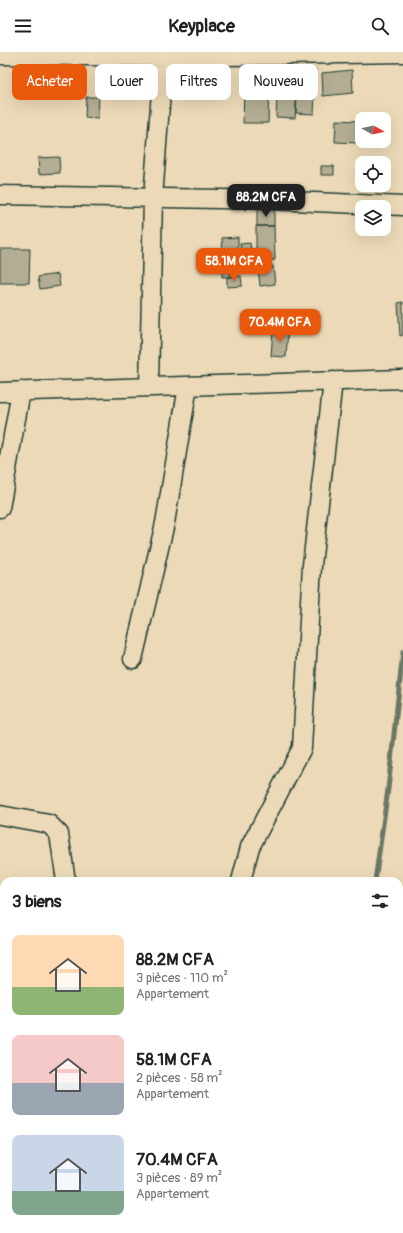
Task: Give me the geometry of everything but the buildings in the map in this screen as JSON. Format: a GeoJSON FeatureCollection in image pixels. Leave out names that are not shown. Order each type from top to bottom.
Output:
{"type":"FeatureCollection","features":[{"type":"Feature","properties":{"kind":"street"},"geometry":{"type":"LineString","coordinates":[[0,55],[403,53]]}},
{"type":"Feature","properties":{"kind":"street"},"geometry":{"type":"LineString","coordinates":[[149,387],[153,198],[164,54]]}},
{"type":"Feature","properties":{"kind":"street"},"geometry":{"type":"LineString","coordinates":[[0,195],[270,200],[403,206]]}},
{"type":"Feature","properties":{"kind":"street"},"geometry":{"type":"LineString","coordinates":[[0,392],[403,379]]}},
{"type":"Feature","properties":{"kind":"street"},"geometry":{"type":"LineString","coordinates":[[242,877],[250,847],[302,748],[312,565],[333,382]]}},
{"type":"Feature","properties":{"kind":"street"},"geometry":{"type":"LineString","coordinates":[[133,659],[164,523],[188,386]]}},
{"type":"Feature","properties":{"kind":"street"},"geometry":{"type":"LineString","coordinates":[[0,508],[21,391]]}},
{"type":"Feature","properties":{"kind":"street"},"geometry":{"type":"LineString","coordinates":[[0,815],[49,824],[58,834],[65,877]]}},
{"type":"Feature","properties":{"kind":"waterway"},"geometry":{"type":"LineString","coordinates":[[376,877],[388,789],[403,652]]}}]}
